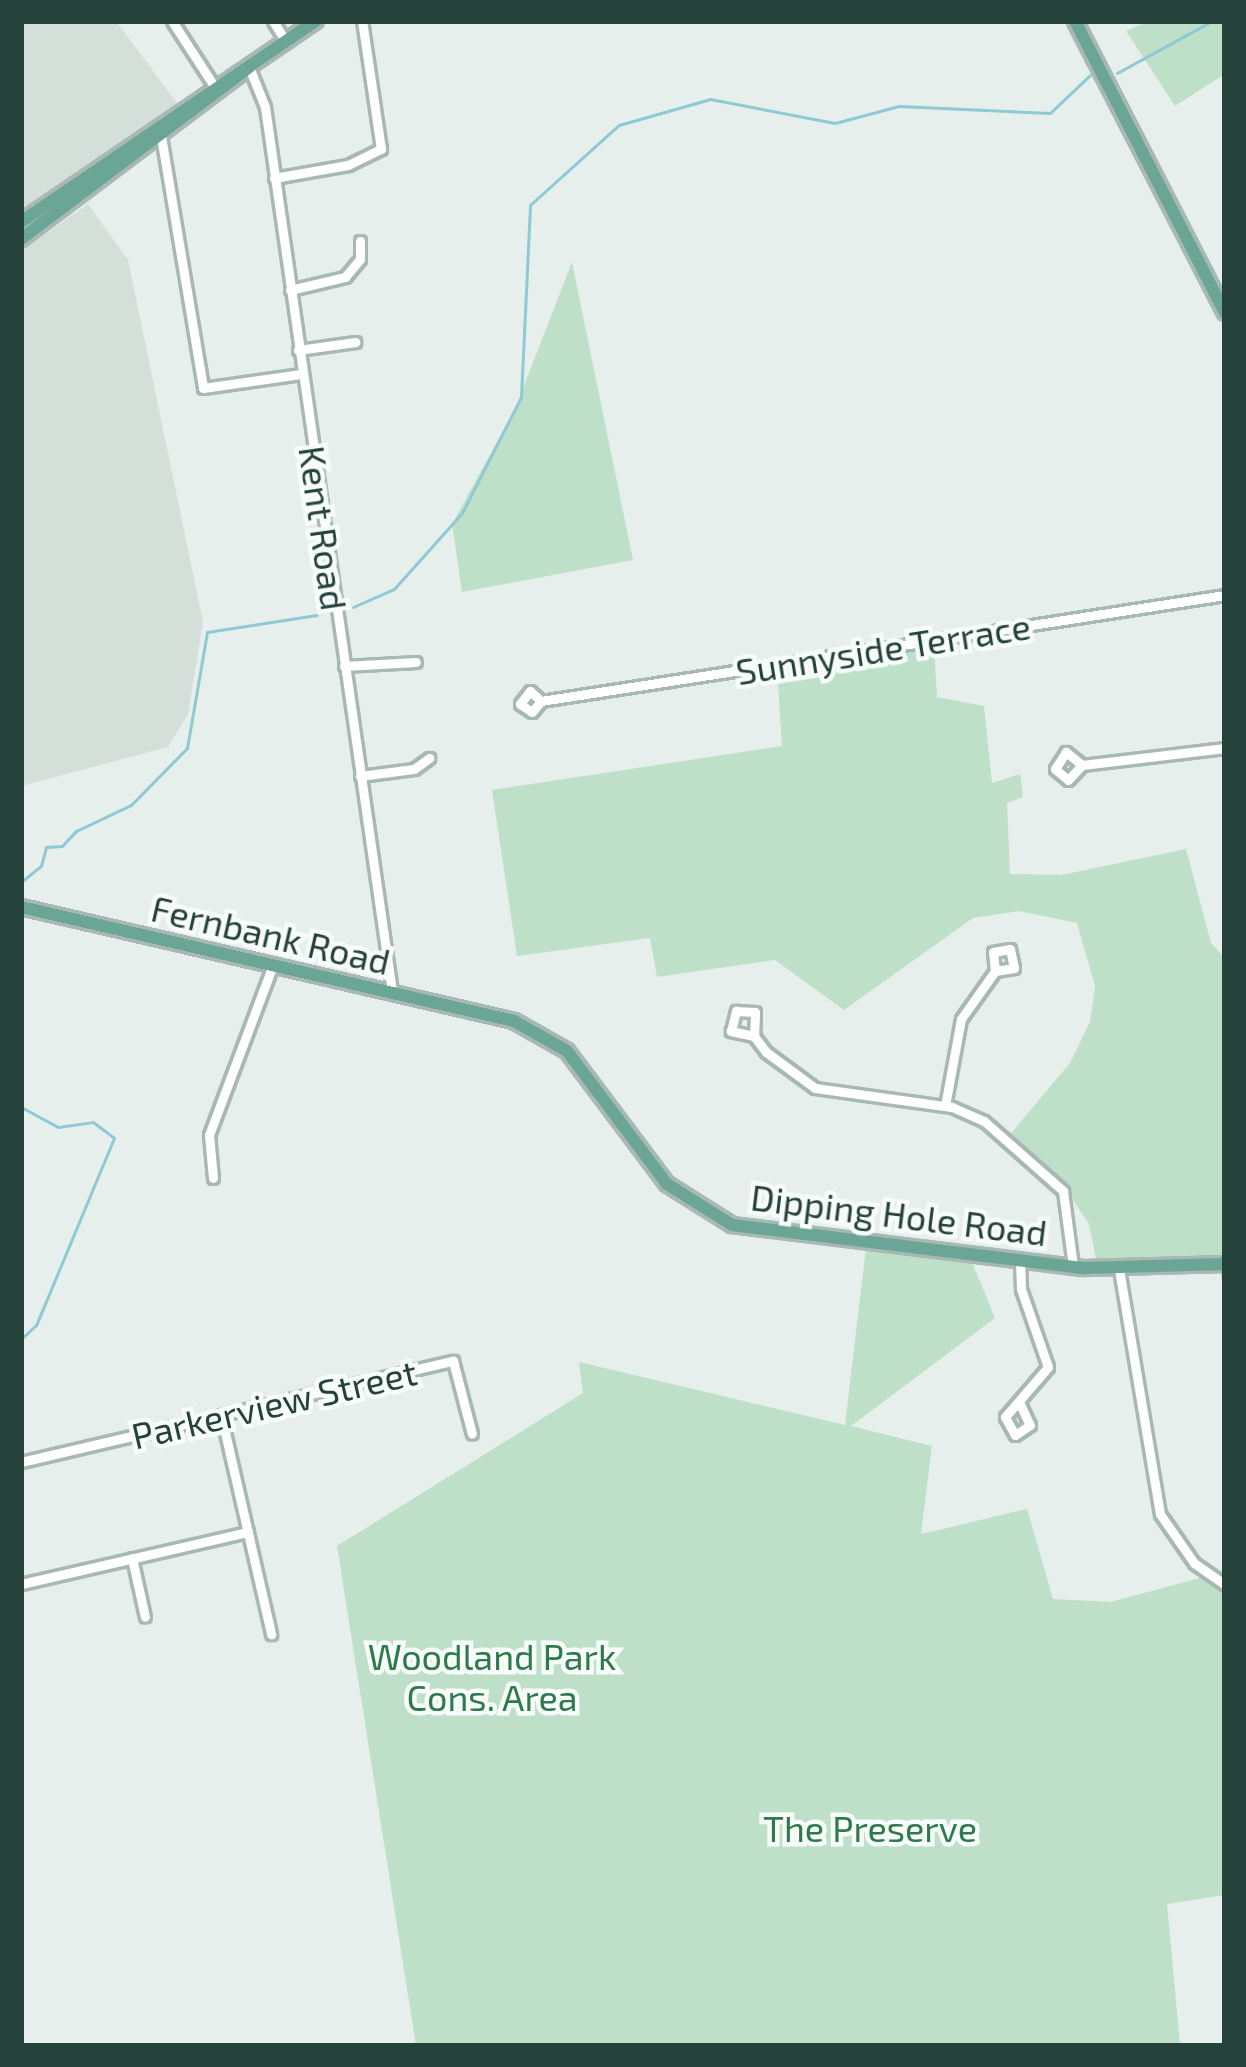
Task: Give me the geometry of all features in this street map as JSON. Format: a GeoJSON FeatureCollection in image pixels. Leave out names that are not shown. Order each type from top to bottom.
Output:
{"type":"FeatureCollection","features":[{"type":"Feature","properties":{"kind":"main road"},"geometry":{"type":"LineString","coordinates":[[21,239],[316,21]]}},
{"type":"Feature","properties":{"kind":"main road"},"geometry":{"type":"LineString","coordinates":[[1075,21],[1225,313]]}},
{"type":"Feature","properties":{"kind":"main road"},"geometry":{"type":"LineString","coordinates":[[21,222],[214,86],[249,67]]}},
{"type":"Feature","properties":{"kind":"main road","name":"Fernbank Road"},"geometry":{"type":"LineString","coordinates":[[21,907],[508,1019]]}},
{"type":"Feature","properties":{"kind":"main road","name":"Dipping Hole Road"},"geometry":{"type":"LineString","coordinates":[[508,1019],[567,1051],[667,1184],[732,1225],[1073,1266],[1119,1269],[1225,1264]]}},
{"type":"Feature","properties":{"kind":"street"},"geometry":{"type":"LineString","coordinates":[[172,21],[214,86]]}},
{"type":"Feature","properties":{"kind":"street"},"geometry":{"type":"LineString","coordinates":[[273,21],[286,42]]}},
{"type":"Feature","properties":{"kind":"street"},"geometry":{"type":"LineString","coordinates":[[274,178],[348,165],[381,149],[362,21]]}},
{"type":"Feature","properties":{"kind":"street","name":"Kent Road"},"geometry":{"type":"LineString","coordinates":[[249,67],[262,94],[392,992]]}},
{"type":"Feature","properties":{"kind":"street"},"geometry":{"type":"LineString","coordinates":[[161,136],[203,388],[301,374]]}},
{"type":"Feature","properties":{"kind":"street"},"geometry":{"type":"LineString","coordinates":[[290,290],[345,277],[360,259],[360,241]]}},
{"type":"Feature","properties":{"kind":"street"},"geometry":{"type":"LineString","coordinates":[[298,350],[355,342]]}},
{"type":"Feature","properties":{"kind":"street","name":"Sunnyside Terrace"},"geometry":{"type":"LineString","coordinates":[[541,701],[1225,595]]}},
{"type":"Feature","properties":{"kind":"street"},"geometry":{"type":"LineString","coordinates":[[344,666],[416,662]]}},
{"type":"Feature","properties":{"kind":"street"},"geometry":{"type":"LineString","coordinates":[[1082,765],[1225,748]]}},
{"type":"Feature","properties":{"kind":"street"},"geometry":{"type":"LineString","coordinates":[[361,776],[414,769],[429,758]]}},
{"type":"Feature","properties":{"kind":"street"},"geometry":{"type":"LineString","coordinates":[[212,1178],[209,1135],[273,965]]}},
{"type":"Feature","properties":{"kind":"street"},"geometry":{"type":"LineString","coordinates":[[945,1106],[958,1028],[995,971]]}},
{"type":"Feature","properties":{"kind":"street"},"geometry":{"type":"LineString","coordinates":[[754,1036],[783,1068],[815,1088],[945,1106],[983,1121],[1055,1178],[1067,1204],[1073,1266]]}},
{"type":"Feature","properties":{"kind":"street"},"geometry":{"type":"LineString","coordinates":[[1020,1260],[1021,1289],[1048,1367],[1020,1404]]}},
{"type":"Feature","properties":{"kind":"street"},"geometry":{"type":"LineString","coordinates":[[1119,1269],[1160,1514],[1193,1563],[1225,1585]]}},
{"type":"Feature","properties":{"kind":"street","name":"Parkerview Street"},"geometry":{"type":"LineString","coordinates":[[21,1462],[453,1361],[472,1434]]}},
{"type":"Feature","properties":{"kind":"street"},"geometry":{"type":"LineString","coordinates":[[221,1415],[271,1634]]}},
{"type":"Feature","properties":{"kind":"street"},"geometry":{"type":"LineString","coordinates":[[21,1584],[248,1532]]}},
{"type":"Feature","properties":{"kind":"street"},"geometry":{"type":"LineString","coordinates":[[132,1558],[145,1617]]}},
{"type":"Feature","properties":{"kind":"shaded area"},"geometry":{"type":"Polygon","coordinates":[[[21,21],[116,21],[179,106],[21,214],[21,21]]]}},
{"type":"Feature","properties":{"kind":"shaded area"},"geometry":{"type":"Polygon","coordinates":[[[88,204],[128,260],[203,622],[188,714],[168,747],[21,786],[21,251],[88,204]]]}},
{"type":"Feature","properties":{"kind":"green space"},"geometry":{"type":"Polygon","coordinates":[[[1149,21],[1225,21],[1225,74],[1175,106],[1126,31],[1149,21]]]}},
{"type":"Feature","properties":{"kind":"green space"},"geometry":{"type":"Polygon","coordinates":[[[572,262],[633,560],[462,592],[452,524],[515,409],[572,262]]]}},
{"type":"Feature","properties":{"kind":"green space"},"geometry":{"type":"Polygon","coordinates":[[[934,647],[937,697],[984,706],[992,783],[1020,774],[1023,797],[1007,803],[1010,874],[1061,875],[1186,849],[1211,943],[1225,958],[1225,1297],[1220,1271],[1098,1269],[1089,1224],[1064,1187],[1007,1138],[1070,1063],[1090,1022],[1095,986],[1077,923],[1019,911],[973,918],[844,1010],[775,960],[657,977],[650,938],[517,956],[492,790],[782,746],[777,669],[934,647]]]}},
{"type":"Feature","properties":{"kind":"green space"},"geometry":{"type":"Polygon","coordinates":[[[867,1239],[969,1255],[995,1318],[851,1426],[932,1446],[921,1534],[1027,1509],[1053,1599],[1111,1602],[1225,1571],[1225,1895],[1167,1904],[1180,2044],[416,2046],[337,1546],[583,1393],[579,1362],[845,1425],[867,1239]]]}},
{"type":"Feature","properties":{"kind":"waterway"},"geometry":{"type":"LineString","coordinates":[[1117,73],[1212,21]]}},
{"type":"Feature","properties":{"kind":"waterway"},"geometry":{"type":"LineString","coordinates":[[353,607],[394,589],[462,513],[521,397],[530,205],[619,125],[710,99],[835,123],[899,106],[1050,113],[1090,75]]}},
{"type":"Feature","properties":{"kind":"waterway"},"geometry":{"type":"LineString","coordinates":[[21,882],[41,866],[46,847],[62,846],[76,831],[131,805],[187,748],[207,632],[317,615]]}},
{"type":"Feature","properties":{"kind":"waterway"},"geometry":{"type":"LineString","coordinates":[[21,1107],[58,1127],[93,1122],[114,1138],[36,1325],[21,1339]]}},
{"type":"Feature","properties":{"kind":"park label","name":"Woodland Park Cons. Area"},"geometry":{"type":"Point","coordinates":[492,1676]}},
{"type":"Feature","properties":{"kind":"park label","name":"The Preserve"},"geometry":{"type":"Point","coordinates":[870,1828]}}]}
